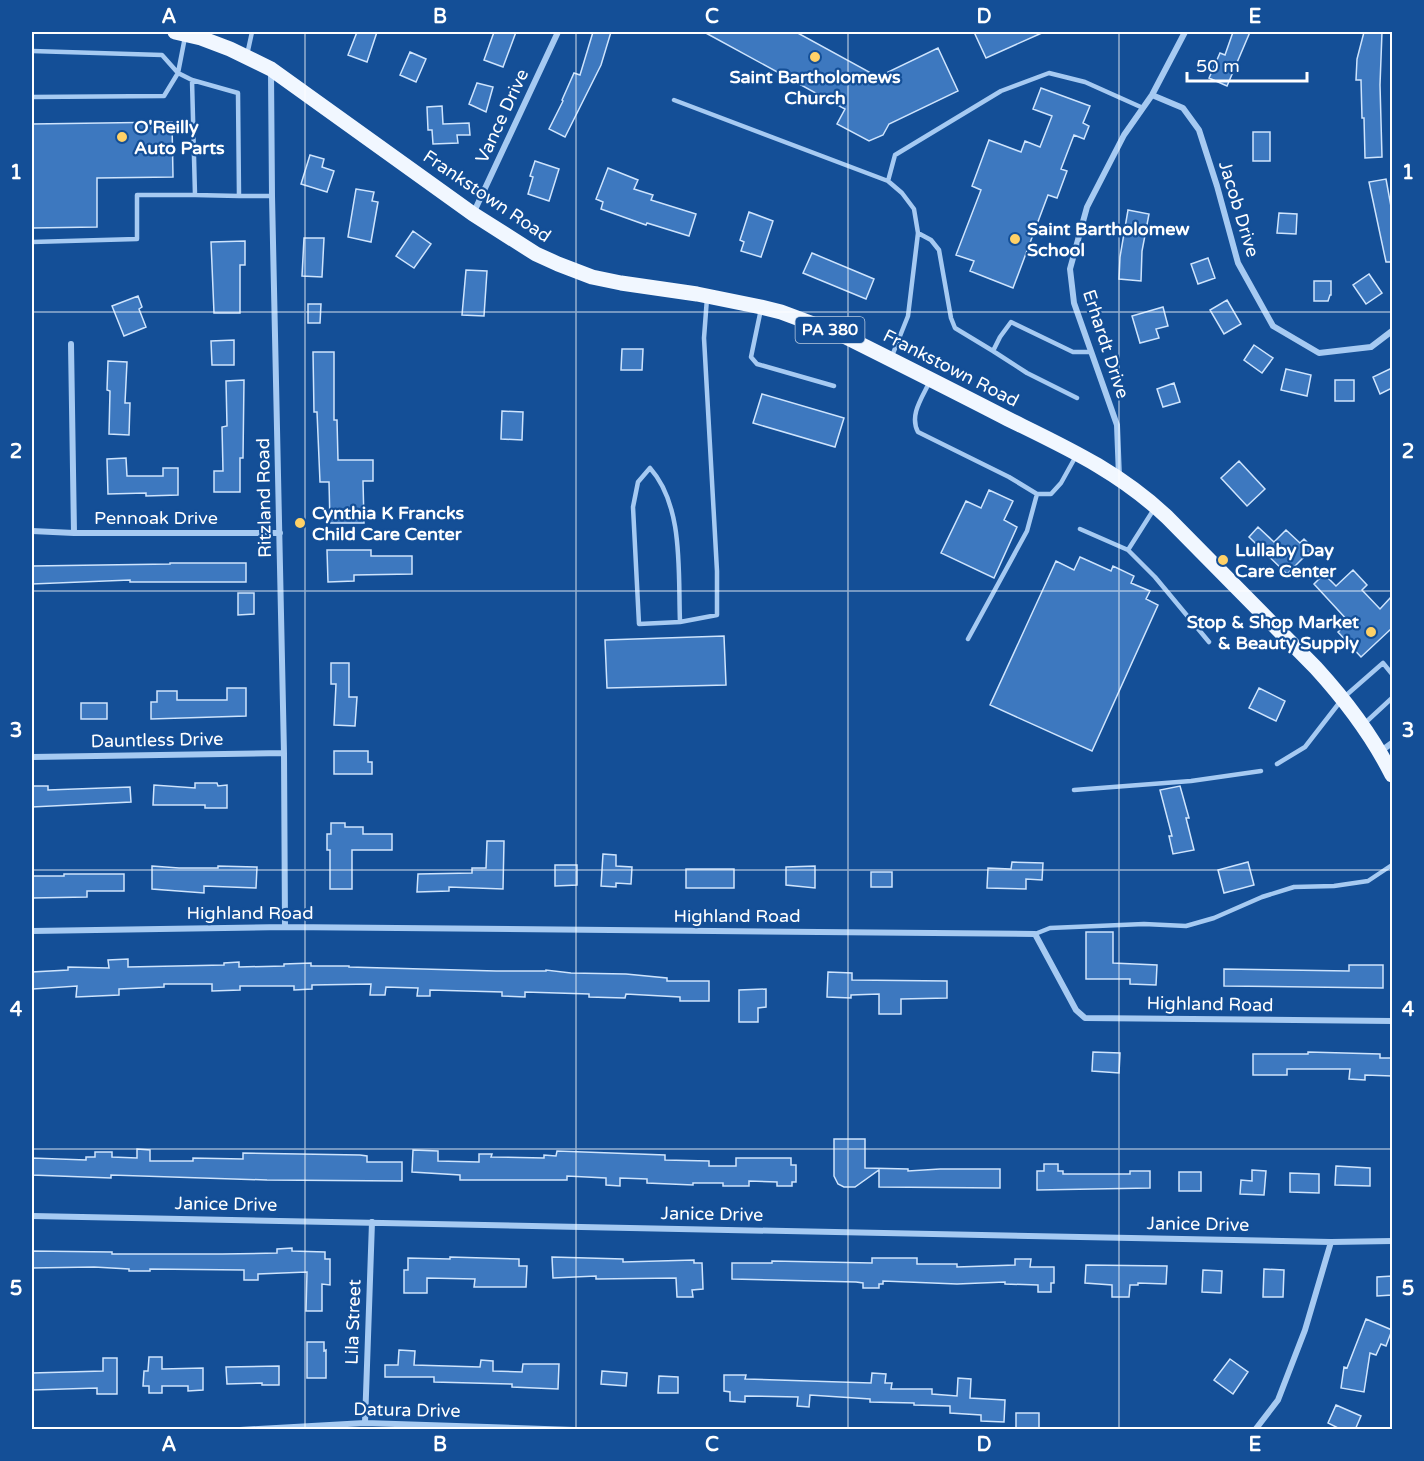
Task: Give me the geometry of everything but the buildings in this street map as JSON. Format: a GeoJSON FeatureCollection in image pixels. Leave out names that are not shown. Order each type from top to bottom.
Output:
{"type":"FeatureCollection","features":[{"type":"Feature","properties":{"kind":"main road","name":"Frankstown Road"},"geometry":{"type":"LineString","coordinates":[[181,33],[201,38],[271,69],[473,214],[536,254],[592,277],[621,284],[708,296],[761,307],[840,334],[1078,453],[1119,477],[1156,506],[1284,634],[1343,698],[1363,725],[1386,747],[1392,775]]}},
{"type":"Feature","properties":{"kind":"street","name":"Vance Drive"},"geometry":{"type":"LineString","coordinates":[[473,214],[558,32]]}},
{"type":"Feature","properties":{"kind":"street","name":"Erhardt Drive"},"geometry":{"type":"LineString","coordinates":[[1119,477],[1117,425],[1074,303],[1070,269],[1087,207],[1124,135],[1152,95],[1185,32]]}},
{"type":"Feature","properties":{"kind":"street","name":"Ritzland Road"},"geometry":{"type":"LineString","coordinates":[[271,69],[284,753],[285,927]]}},
{"type":"Feature","properties":{"kind":"street","name":"Jacob Drive"},"geometry":{"type":"LineString","coordinates":[[1152,95],[1183,108],[1199,130],[1238,263],[1273,326],[1319,352],[1371,347],[1392,331]]}},
{"type":"Feature","properties":{"kind":"street"},"geometry":{"type":"LineString","coordinates":[[71,344],[74,533]]}},
{"type":"Feature","properties":{"kind":"street","name":"Pennoak Drive"},"geometry":{"type":"LineString","coordinates":[[32,531],[280,533]]}},
{"type":"Feature","properties":{"kind":"street","name":"Dauntless Drive"},"geometry":{"type":"LineString","coordinates":[[32,757],[284,753]]}},
{"type":"Feature","properties":{"kind":"street","name":"Highland Road"},"geometry":{"type":"LineString","coordinates":[[32,931],[285,927],[1035,934],[1076,1010],[1084,1018],[1392,1021]]}},
{"type":"Feature","properties":{"kind":"street","name":"Janice Drive"},"geometry":{"type":"LineString","coordinates":[[32,1216],[1331,1242],[1392,1241]]}},
{"type":"Feature","properties":{"kind":"street","name":"Lila Street"},"geometry":{"type":"LineString","coordinates":[[365,1423],[372,1222]]}},
{"type":"Feature","properties":{"kind":"street"},"geometry":{"type":"LineString","coordinates":[[1255,1430],[1278,1400],[1305,1330],[1331,1242]]}},
{"type":"Feature","properties":{"kind":"street","name":"Datura Drive"},"geometry":{"type":"LineString","coordinates":[[240,1430],[365,1423],[574,1430]]}},
{"type":"Feature","properties":{"kind":"lane"},"geometry":{"type":"LineString","coordinates":[[246,57],[252,32]]}},
{"type":"Feature","properties":{"kind":"lane"},"geometry":{"type":"LineString","coordinates":[[32,96],[164,96],[178,73],[181,33]]}},
{"type":"Feature","properties":{"kind":"lane"},"geometry":{"type":"LineString","coordinates":[[32,51],[162,55],[178,73],[192,80],[238,93],[239,196]]}},
{"type":"Feature","properties":{"kind":"lane"},"geometry":{"type":"LineString","coordinates":[[888,181],[895,155],[1001,91],[1049,74],[1085,82],[1143,108]]}},
{"type":"Feature","properties":{"kind":"lane"},"geometry":{"type":"LineString","coordinates":[[192,80],[195,195]]}},
{"type":"Feature","properties":{"kind":"lane"},"geometry":{"type":"LineString","coordinates":[[674,100],[888,181],[902,193],[914,209],[918,233],[908,316],[890,360]]}},
{"type":"Feature","properties":{"kind":"lane"},"geometry":{"type":"LineString","coordinates":[[32,242],[137,239],[137,195],[272,196]]}},
{"type":"Feature","properties":{"kind":"lane"},"geometry":{"type":"LineString","coordinates":[[918,233],[931,240],[939,250],[951,318],[955,328],[1027,373],[1077,398]]}},
{"type":"Feature","properties":{"kind":"lane"},"geometry":{"type":"LineString","coordinates":[[680,622],[675,519],[659,478],[650,468],[638,482],[633,507],[639,624],[680,622],[717,615],[717,571],[704,338],[708,296]]}},
{"type":"Feature","properties":{"kind":"lane"},"geometry":{"type":"LineString","coordinates":[[761,307],[751,357],[757,364],[834,387]]}},
{"type":"Feature","properties":{"kind":"lane"},"geometry":{"type":"LineString","coordinates":[[993,351],[1011,322],[1073,352],[1090,352]]}},
{"type":"Feature","properties":{"kind":"lane"},"geometry":{"type":"LineString","coordinates":[[931,380],[915,412],[914,424],[918,432],[1009,477],[1037,494],[1051,494],[1061,483],[1078,453]]}},
{"type":"Feature","properties":{"kind":"lane"},"geometry":{"type":"LineString","coordinates":[[968,639],[1026,531],[1037,494]]}},
{"type":"Feature","properties":{"kind":"lane"},"geometry":{"type":"LineString","coordinates":[[1128,550],[1156,506]]}},
{"type":"Feature","properties":{"kind":"lane"},"geometry":{"type":"LineString","coordinates":[[1080,529],[1128,550],[1155,577],[1209,642]]}},
{"type":"Feature","properties":{"kind":"lane"},"geometry":{"type":"LineString","coordinates":[[1277,764],[1305,747],[1343,698],[1383,663],[1392,674]]}},
{"type":"Feature","properties":{"kind":"lane"},"geometry":{"type":"LineString","coordinates":[[1363,725],[1392,698]]}},
{"type":"Feature","properties":{"kind":"lane"},"geometry":{"type":"LineString","coordinates":[[1074,790],[1191,781],[1261,771]]}},
{"type":"Feature","properties":{"kind":"lane"},"geometry":{"type":"LineString","coordinates":[[1035,934],[1050,928],[1144,924],[1186,926],[1214,918],[1262,897],[1294,887],[1334,886],[1368,880],[1392,865]]}},
{"type":"Feature","properties":{"kind":"place","name":"Saint Bartholomews Church"},"geometry":{"type":"Point","coordinates":[815,57]}},
{"type":"Feature","properties":{"kind":"place","name":"O'Reilly Auto Parts"},"geometry":{"type":"Point","coordinates":[122,137]}},
{"type":"Feature","properties":{"kind":"place","name":"Saint Bartholomew School"},"geometry":{"type":"Point","coordinates":[1015,239]}},
{"type":"Feature","properties":{"kind":"place","name":"Cynthia K Francks Child Care Center"},"geometry":{"type":"Point","coordinates":[300,523]}},
{"type":"Feature","properties":{"kind":"place","name":"Lullaby Day Care Center"},"geometry":{"type":"Point","coordinates":[1223,560]}},
{"type":"Feature","properties":{"kind":"place","name":"Stop & Shop Market & Beauty Supply"},"geometry":{"type":"Point","coordinates":[1371,632]}}]}
